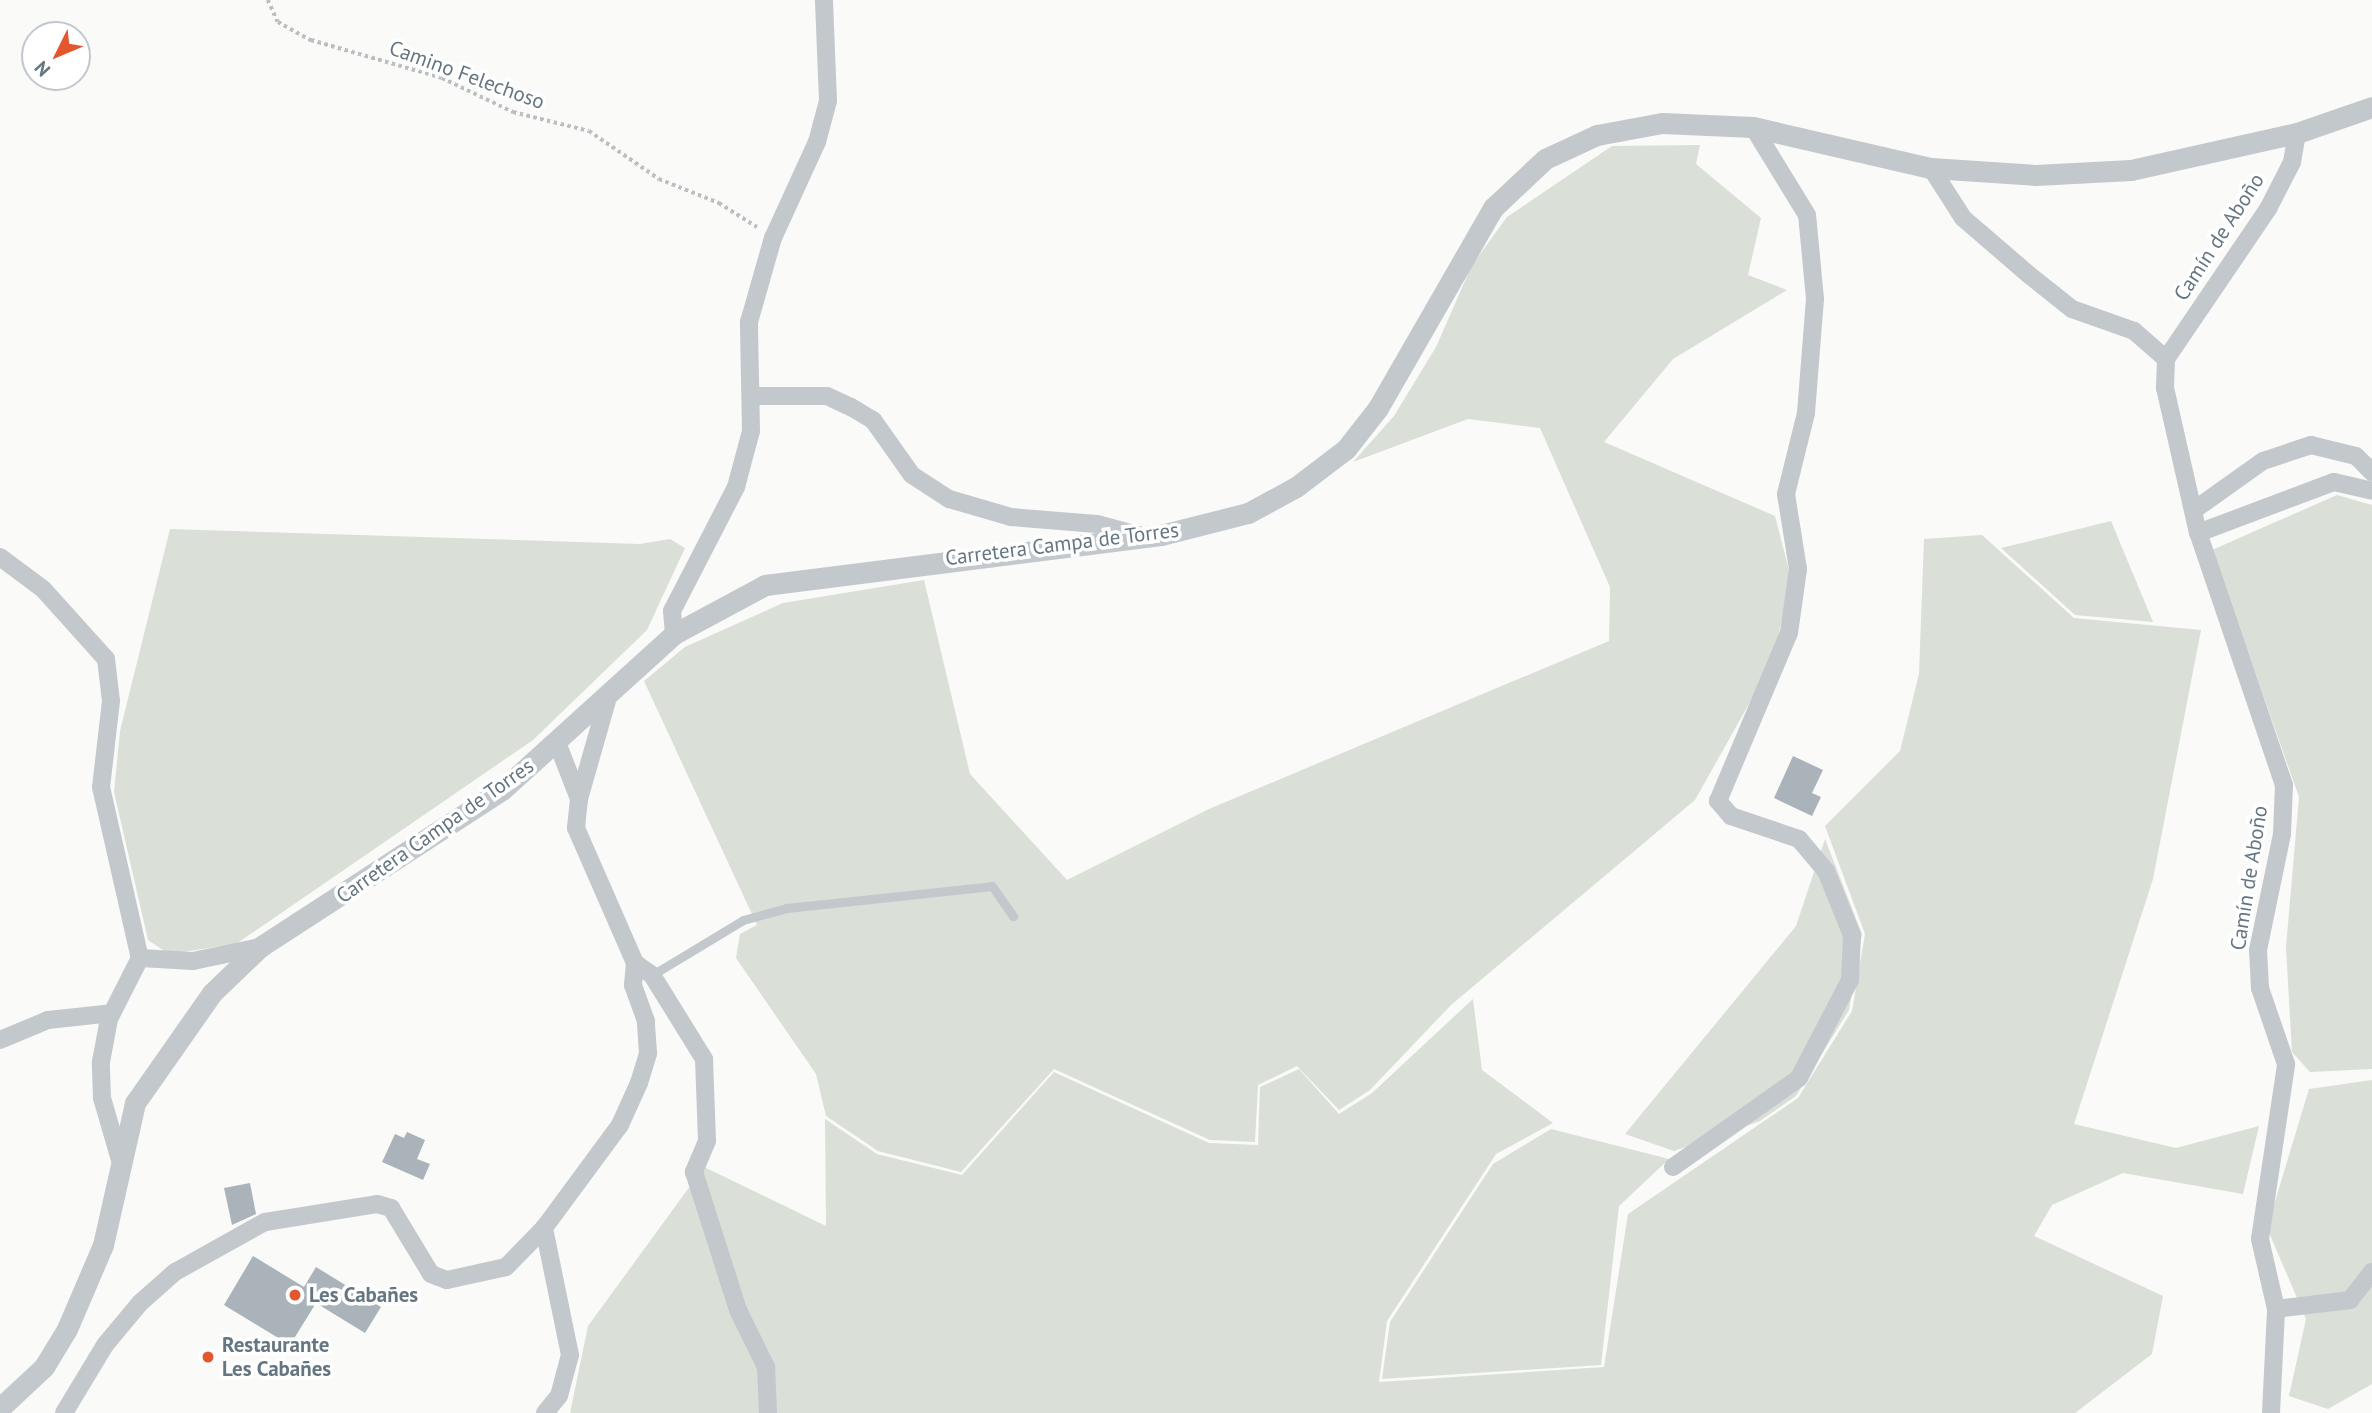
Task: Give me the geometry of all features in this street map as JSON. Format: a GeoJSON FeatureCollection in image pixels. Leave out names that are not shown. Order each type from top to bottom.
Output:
{"type":"FeatureCollection","features":[{"type":"Feature","properties":{"kind":"street"},"geometry":{"type":"LineString","coordinates":[[674,634],[672,611],[683,583],[736,487],[754,396],[749,322],[773,238],[817,142],[828,101],[824,0]]}},
{"type":"Feature","properties":{"kind":"street","name":"Carretera Campa de Torres"},"geometry":{"type":"LineString","coordinates":[[0,1408],[44,1367],[67,1329],[103,1245],[120,1160],[135,1103],[172,1043],[260,947],[454,824],[558,745],[674,634],[765,585],[1145,536],[1248,513],[1346,449],[1414,349],[1462,253],[1493,208],[1545,159],[1570,144],[1627,128],[1754,127],[1931,167],[2036,175],[2131,170],[2297,133],[2372,107]]}},
{"type":"Feature","properties":{"kind":"street"},"geometry":{"type":"LineString","coordinates":[[1673,1167],[1799,1078],[1850,980],[1852,935],[1826,871],[1799,839],[1731,816],[1718,801],[1789,633],[1798,569],[1786,494],[1806,413],[1815,299],[1807,215],[1754,127]]}},
{"type":"Feature","properties":{"kind":"street","name":"Camín de Aboño"},"geometry":{"type":"LineString","coordinates":[[2272,1413],[2276,1309],[2260,1238],[2286,1064],[2260,988],[2258,950],[2282,834],[2284,785],[2198,533],[2165,388],[2166,359],[2268,209],[2292,162],[2297,133]]}},
{"type":"Feature","properties":{"kind":"street"},"geometry":{"type":"LineString","coordinates":[[1931,167],[1963,218],[2037,281],[2072,309],[2134,331],[2166,359]]}},
{"type":"Feature","properties":{"kind":"street"},"geometry":{"type":"LineString","coordinates":[[754,396],[827,396],[851,407],[873,420],[912,475],[949,499],[1011,517],[1097,524],[1145,536]]}},
{"type":"Feature","properties":{"kind":"street"},"geometry":{"type":"LineString","coordinates":[[2194,510],[2263,461],[2311,445],[2356,456],[2372,472]]}},
{"type":"Feature","properties":{"kind":"street"},"geometry":{"type":"LineString","coordinates":[[2198,533],[2334,482],[2372,491]]}},
{"type":"Feature","properties":{"kind":"street"},"geometry":{"type":"LineString","coordinates":[[0,557],[43,589],[106,659],[111,701],[101,787],[141,958],[112,1013],[101,1062],[102,1098],[120,1160]]}},
{"type":"Feature","properties":{"kind":"street"},"geometry":{"type":"LineString","coordinates":[[64,1413],[105,1345],[140,1303],[175,1272],[265,1222],[377,1204],[391,1208],[431,1275],[447,1280],[506,1267],[544,1228],[620,1125],[639,1083],[648,1053],[646,1021],[633,985],[635,963],[576,828],[579,799],[607,697]]}},
{"type":"Feature","properties":{"kind":"street"},"geometry":{"type":"LineString","coordinates":[[558,745],[579,799]]}},
{"type":"Feature","properties":{"kind":"street"},"geometry":{"type":"LineString","coordinates":[[141,958],[193,961],[260,947]]}},
{"type":"Feature","properties":{"kind":"street"},"geometry":{"type":"LineString","coordinates":[[635,963],[652,975],[704,1059],[707,1141],[694,1172],[738,1310],[766,1367],[768,1413]]}},
{"type":"Feature","properties":{"kind":"street"},"geometry":{"type":"LineString","coordinates":[[0,1040],[48,1020],[112,1013]]}},
{"type":"Feature","properties":{"kind":"street"},"geometry":{"type":"LineString","coordinates":[[544,1228],[570,1355],[559,1396],[545,1413]]}},
{"type":"Feature","properties":{"kind":"street"},"geometry":{"type":"LineString","coordinates":[[2276,1309],[2350,1300],[2372,1272]]}},
{"type":"Feature","properties":{"kind":"lane"},"geometry":{"type":"LineString","coordinates":[[652,975],[743,920],[787,908],[992,886],[1013,916]]}},
{"type":"Feature","properties":{"kind":"path","name":"Camino Felechoso"},"geometry":{"type":"LineString","coordinates":[[268,0],[278,22],[311,40],[442,78],[513,112],[589,131],[659,179],[719,203],[773,238]]}},
{"type":"Feature","properties":{"kind":"shaded area"},"geometry":{"type":"Polygon","coordinates":[[[1700,145],[1696,164],[1761,218],[1748,275],[1787,290],[1673,359],[1604,442],[1775,516],[1791,578],[1773,661],[1695,800],[1451,1005],[1370,1090],[1339,1110],[1297,1066],[1258,1085],[1255,1142],[1210,1140],[1054,1069],[961,1172],[878,1151],[826,1116],[816,1074],[736,958],[740,934],[757,925],[644,681],[685,647],[783,603],[924,580],[970,774],[1067,880],[1209,809],[1609,641],[1610,587],[1540,428],[1468,419],[1353,462],[1394,416],[1436,347],[1472,265],[1507,217],[1612,146],[1700,145]]]}},
{"type":"Feature","properties":{"kind":"shaded area"},"geometry":{"type":"Polygon","coordinates":[[[2337,495],[2372,505],[2372,1069],[2310,1072],[2292,1052],[2286,947],[2299,797],[2212,550],[2337,495]]]}},
{"type":"Feature","properties":{"kind":"shaded area"},"geometry":{"type":"Polygon","coordinates":[[[2111,521],[2153,622],[2075,615],[2001,548],[2111,521]]]}},
{"type":"Feature","properties":{"kind":"shaded area"},"geometry":{"type":"Polygon","coordinates":[[[170,529],[640,544],[670,539],[685,548],[647,630],[533,740],[236,944],[169,954],[148,940],[114,792],[120,731],[170,529]]]}},
{"type":"Feature","properties":{"kind":"shaded area"},"geometry":{"type":"Polygon","coordinates":[[[1982,535],[2074,618],[2201,630],[2153,879],[2074,1124],[2176,1148],[2259,1126],[2243,1194],[2123,1173],[2052,1205],[2034,1236],[2163,1296],[2152,1354],[2075,1413],[570,1413],[588,1326],[704,1167],[826,1226],[825,1119],[877,1154],[962,1175],[1054,1072],[1209,1143],[1258,1145],[1260,1087],[1299,1069],[1339,1114],[1372,1093],[1473,999],[1482,1070],[1553,1123],[1496,1154],[1387,1321],[1379,1382],[1604,1367],[1628,1214],[1798,1098],[1852,1011],[1865,934],[1825,826],[1900,751],[1919,674],[1924,539],[1982,535]]]}},
{"type":"Feature","properties":{"kind":"shaded area"},"geometry":{"type":"Polygon","coordinates":[[[1825,839],[1862,934],[1849,1010],[1796,1096],[1760,1121],[1674,1151],[1625,1134],[1796,926],[1825,839]]]}},
{"type":"Feature","properties":{"kind":"shaded area"},"geometry":{"type":"Polygon","coordinates":[[[2372,1080],[2372,1384],[2328,1409],[2289,1396],[2306,1319],[2267,1228],[2309,1089],[2372,1080]]]}},
{"type":"Feature","properties":{"kind":"shaded area"},"geometry":{"type":"Polygon","coordinates":[[[1551,1129],[1669,1159],[1619,1206],[1601,1365],[1382,1379],[1390,1322],[1493,1164],[1551,1129]]]}},
{"type":"Feature","properties":{"kind":"building"},"geometry":{"type":"Polygon","coordinates":[[[1793,756],[1823,770],[1812,793],[1821,797],[1812,816],[1774,798],[1793,756]]]}},
{"type":"Feature","properties":{"kind":"building"},"geometry":{"type":"Polygon","coordinates":[[[407,1132],[425,1140],[417,1159],[430,1164],[423,1180],[382,1162],[395,1134],[404,1138],[407,1132]]]}},
{"type":"Feature","properties":{"kind":"building"},"geometry":{"type":"Polygon","coordinates":[[[250,1183],[256,1214],[232,1225],[224,1188],[250,1183]]]}},
{"type":"Feature","properties":{"kind":"building","name":"Les Cabañes"},"geometry":{"type":"Polygon","coordinates":[[[253,1256],[304,1287],[316,1267],[381,1307],[365,1333],[316,1303],[290,1345],[224,1305],[253,1256]]]}},
{"type":"Feature","properties":{"kind":"place","name":"Les Cabañes"},"geometry":{"type":"Point","coordinates":[295,1295]}},
{"type":"Feature","properties":{"kind":"place","name":"Restaurante Les Cabañes"},"geometry":{"type":"Point","coordinates":[208,1357]}}]}
